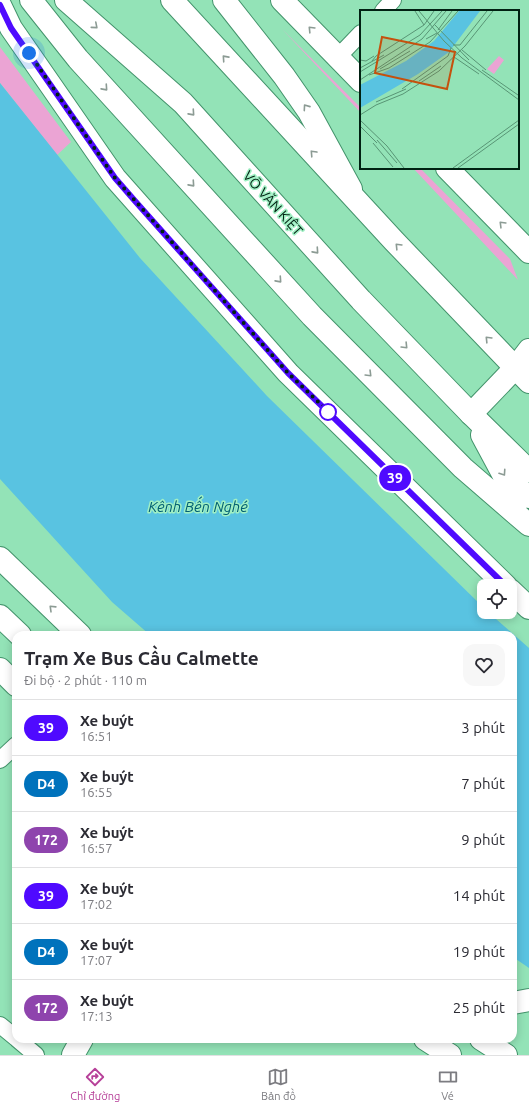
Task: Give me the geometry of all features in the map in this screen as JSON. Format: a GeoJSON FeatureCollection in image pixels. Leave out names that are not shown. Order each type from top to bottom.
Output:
{"type":"FeatureCollection","features":[{"type":"Feature","properties":{"kind":"main road"},"geometry":{"type":"LineString","coordinates":[[31,0],[78,59],[312,316],[463,468],[529,526]]}},
{"type":"Feature","properties":{"kind":"main road","name":"VÕ VĂN KIỆT"},"geometry":{"type":"LineString","coordinates":[[66,0],[183,103],[361,300],[471,414],[529,471]]}},
{"type":"Feature","properties":{"kind":"main road"},"geometry":{"type":"LineString","coordinates":[[172,0],[358,202],[522,374]]}},
{"type":"Feature","properties":{"kind":"main road"},"geometry":{"type":"LineString","coordinates":[[224,0],[284,76],[309,112],[358,202]]}},
{"type":"Feature","properties":{"kind":"main road"},"geometry":{"type":"LineString","coordinates":[[282,0],[360,80]]}},
{"type":"Feature","properties":{"kind":"main road"},"geometry":{"type":"LineString","coordinates":[[0,5],[11,28],[115,178],[288,373],[499,579]]}},
{"type":"Feature","properties":{"kind":"main road"},"geometry":{"type":"LineString","coordinates":[[447,169],[529,252]]}},
{"type":"Feature","properties":{"kind":"main road"},"geometry":{"type":"LineString","coordinates":[[471,414],[522,374],[529,350]]}},
{"type":"Feature","properties":{"kind":"main road","name":"VÕ VĂN KIỆT"},"geometry":{"type":"LineString","coordinates":[[471,414],[504,476],[529,497]]}},
{"type":"Feature","properties":{"kind":"main road"},"geometry":{"type":"LineString","coordinates":[[0,558],[76,631]]}},
{"type":"Feature","properties":{"kind":"main road"},"geometry":{"type":"LineString","coordinates":[[517,597],[529,608]]}},
{"type":"Feature","properties":{"kind":"main road"},"geometry":{"type":"LineString","coordinates":[[0,616],[16,631]]}},
{"type":"Feature","properties":{"kind":"main road"},"geometry":{"type":"LineString","coordinates":[[517,1002],[529,1000]]}},
{"type":"Feature","properties":{"kind":"main road"},"geometry":{"type":"LineString","coordinates":[[431,1043],[450,1055]]}},
{"type":"Feature","properties":{"kind":"main road"},"geometry":{"type":"LineString","coordinates":[[487,1043],[506,1055]]}},
{"type":"Feature","properties":{"kind":"lane"},"geometry":{"type":"LineString","coordinates":[[384,10],[393,0]]}},
{"type":"Feature","properties":{"kind":"lane"},"geometry":{"type":"LineString","coordinates":[[338,57],[360,34]]}},
{"type":"Feature","properties":{"kind":"lane"},"geometry":{"type":"LineString","coordinates":[[0,760],[12,749]]}},
{"type":"Feature","properties":{"kind":"lane"},"geometry":{"type":"LineString","coordinates":[[0,1025],[12,1036]]}},
{"type":"Feature","properties":{"kind":"lane"},"geometry":{"type":"LineString","coordinates":[[21,1043],[36,1055]]}},
{"type":"Feature","properties":{"kind":"shaded area"},"geometry":{"type":"Polygon","coordinates":[[[282,29],[360,107],[360,112],[282,29]]]}},
{"type":"Feature","properties":{"kind":"shaded area"},"geometry":{"type":"Polygon","coordinates":[[[0,47],[71,142],[57,155],[0,83],[0,47]]]}},
{"type":"Feature","properties":{"kind":"shaded area"},"geometry":{"type":"Polygon","coordinates":[[[414,169],[421,169],[510,259],[518,280],[414,169]]]}},
{"type":"Feature","properties":{"kind":"water","name":"Kênh Bến Nghé"},"geometry":{"type":"Polygon","coordinates":[[[0,83],[140,258],[267,396],[477,601],[477,619],[496,619],[510,631],[145,631],[112,602],[0,479],[0,83]]]}},
{"type":"Feature","properties":{"kind":"water","name":"Kênh Bến Nghé"},"geometry":{"type":"Polygon","coordinates":[[[517,637],[529,648],[529,968],[517,960],[517,637]]]}},
{"type":"Feature","properties":{"kind":"bus line","name":"39"},"geometry":{"type":"LineString","coordinates":[[0,5],[11,28],[115,178],[288,373],[499,579]]}},
{"type":"Feature","properties":{"kind":"route"},"geometry":{"type":"LineString","coordinates":[[29,53],[115,178],[288,373],[334,417],[328,412]]}}]}
